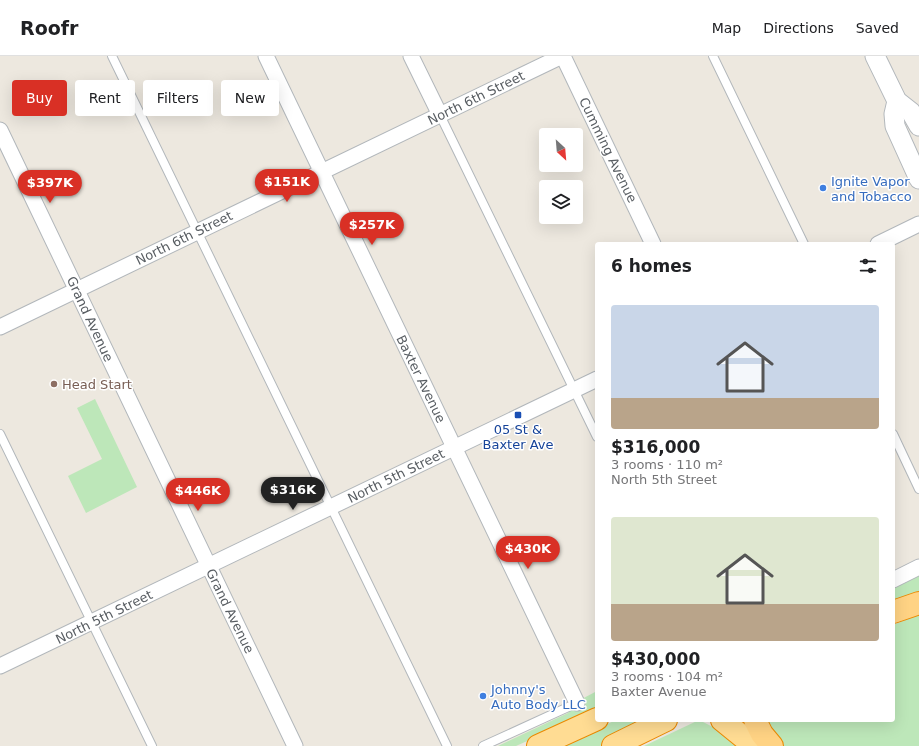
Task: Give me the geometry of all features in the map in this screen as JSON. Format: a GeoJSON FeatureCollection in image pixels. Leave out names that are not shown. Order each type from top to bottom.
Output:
{"type":"FeatureCollection","features":[{"type":"Feature","properties":{"kind":"highway"},"geometry":{"type":"LineString","coordinates":[[895,611],[919,603]]}},
{"type":"Feature","properties":{"kind":"highway"},"geometry":{"type":"LineString","coordinates":[[538,746],[595,720]]}},
{"type":"Feature","properties":{"kind":"highway"},"geometry":{"type":"LineString","coordinates":[[613,746],[662,722]]}},
{"type":"Feature","properties":{"kind":"highway"},"geometry":{"type":"LineString","coordinates":[[724,722],[754,746]]}},
{"type":"Feature","properties":{"kind":"highway"},"geometry":{"type":"LineString","coordinates":[[757,722],[762,734],[772,746]]}},
{"type":"Feature","properties":{"kind":"street","name":"Baxter Avenue"},"geometry":{"type":"LineString","coordinates":[[266,56],[577,703]]}},
{"type":"Feature","properties":{"kind":"street"},"geometry":{"type":"LineString","coordinates":[[411,56],[440,115]]}},
{"type":"Feature","properties":{"kind":"street","name":"North 6th Street"},"geometry":{"type":"LineString","coordinates":[[0,327],[563,56]]}},
{"type":"Feature","properties":{"kind":"street","name":"Cumming Avenue"},"geometry":{"type":"LineString","coordinates":[[563,56],[652,242]]}},
{"type":"Feature","properties":{"kind":"street"},"geometry":{"type":"LineString","coordinates":[[875,56],[897,101],[911,112],[919,126]]}},
{"type":"Feature","properties":{"kind":"street"},"geometry":{"type":"LineString","coordinates":[[897,101],[894,114],[895,126],[919,179]]}},
{"type":"Feature","properties":{"kind":"street","name":"Grand Avenue"},"geometry":{"type":"LineString","coordinates":[[0,130],[295,746]]}},
{"type":"Feature","properties":{"kind":"street"},"geometry":{"type":"LineString","coordinates":[[882,242],[919,224]]}},
{"type":"Feature","properties":{"kind":"street","name":"North 5th Street"},"geometry":{"type":"LineString","coordinates":[[0,666],[595,380]]}},
{"type":"Feature","properties":{"kind":"street"},"geometry":{"type":"LineString","coordinates":[[895,579],[919,567]]}},
{"type":"Feature","properties":{"kind":"lane"},"geometry":{"type":"LineString","coordinates":[[112,56],[447,746]]}},
{"type":"Feature","properties":{"kind":"lane"},"geometry":{"type":"LineString","coordinates":[[713,56],[803,242]]}},
{"type":"Feature","properties":{"kind":"lane"},"geometry":{"type":"LineString","coordinates":[[440,115],[595,432]]}},
{"type":"Feature","properties":{"kind":"lane"},"geometry":{"type":"LineString","coordinates":[[0,434],[152,746]]}},
{"type":"Feature","properties":{"kind":"lane"},"geometry":{"type":"LineString","coordinates":[[895,438],[919,489]]}},
{"type":"Feature","properties":{"kind":"lane"},"geometry":{"type":"LineString","coordinates":[[483,746],[577,703]]}},
{"type":"Feature","properties":{"kind":"green space"},"geometry":{"type":"Polygon","coordinates":[[[95,399],[137,487],[86,513],[68,476],[102,459],[77,408],[95,399]]]}},
{"type":"Feature","properties":{"kind":"green space"},"geometry":{"type":"Polygon","coordinates":[[[919,573],[919,593],[895,603],[895,585],[919,573]]]}},
{"type":"Feature","properties":{"kind":"green space"},"geometry":{"type":"Polygon","coordinates":[[[919,614],[919,746],[783,746],[771,734],[766,722],[895,722],[895,624],[919,614]]]}},
{"type":"Feature","properties":{"kind":"green space"},"geometry":{"type":"Polygon","coordinates":[[[595,692],[595,711],[516,746],[498,746],[568,713],[576,702],[595,692]]]}},
{"type":"Feature","properties":{"kind":"green space"},"geometry":{"type":"Polygon","coordinates":[[[612,722],[652,722],[600,746],[559,746],[612,722]]]}},
{"type":"Feature","properties":{"kind":"green space"},"geometry":{"type":"Polygon","coordinates":[[[695,722],[703,722],[719,730],[738,746],[644,746],[695,722]]]}},
{"type":"Feature","properties":{"kind":"place","name":"Ignite Vapor and Tobacco"},"geometry":{"type":"Point","coordinates":[823,188]}},
{"type":"Feature","properties":{"kind":"place","name":"Head Start"},"geometry":{"type":"Point","coordinates":[54,384]}},
{"type":"Feature","properties":{"kind":"place","name":"05 St & Baxter Ave"},"geometry":{"type":"Point","coordinates":[518,415]}},
{"type":"Feature","properties":{"kind":"place","name":"Johnny's Auto Body LLC"},"geometry":{"type":"Point","coordinates":[483,696]}}]}
